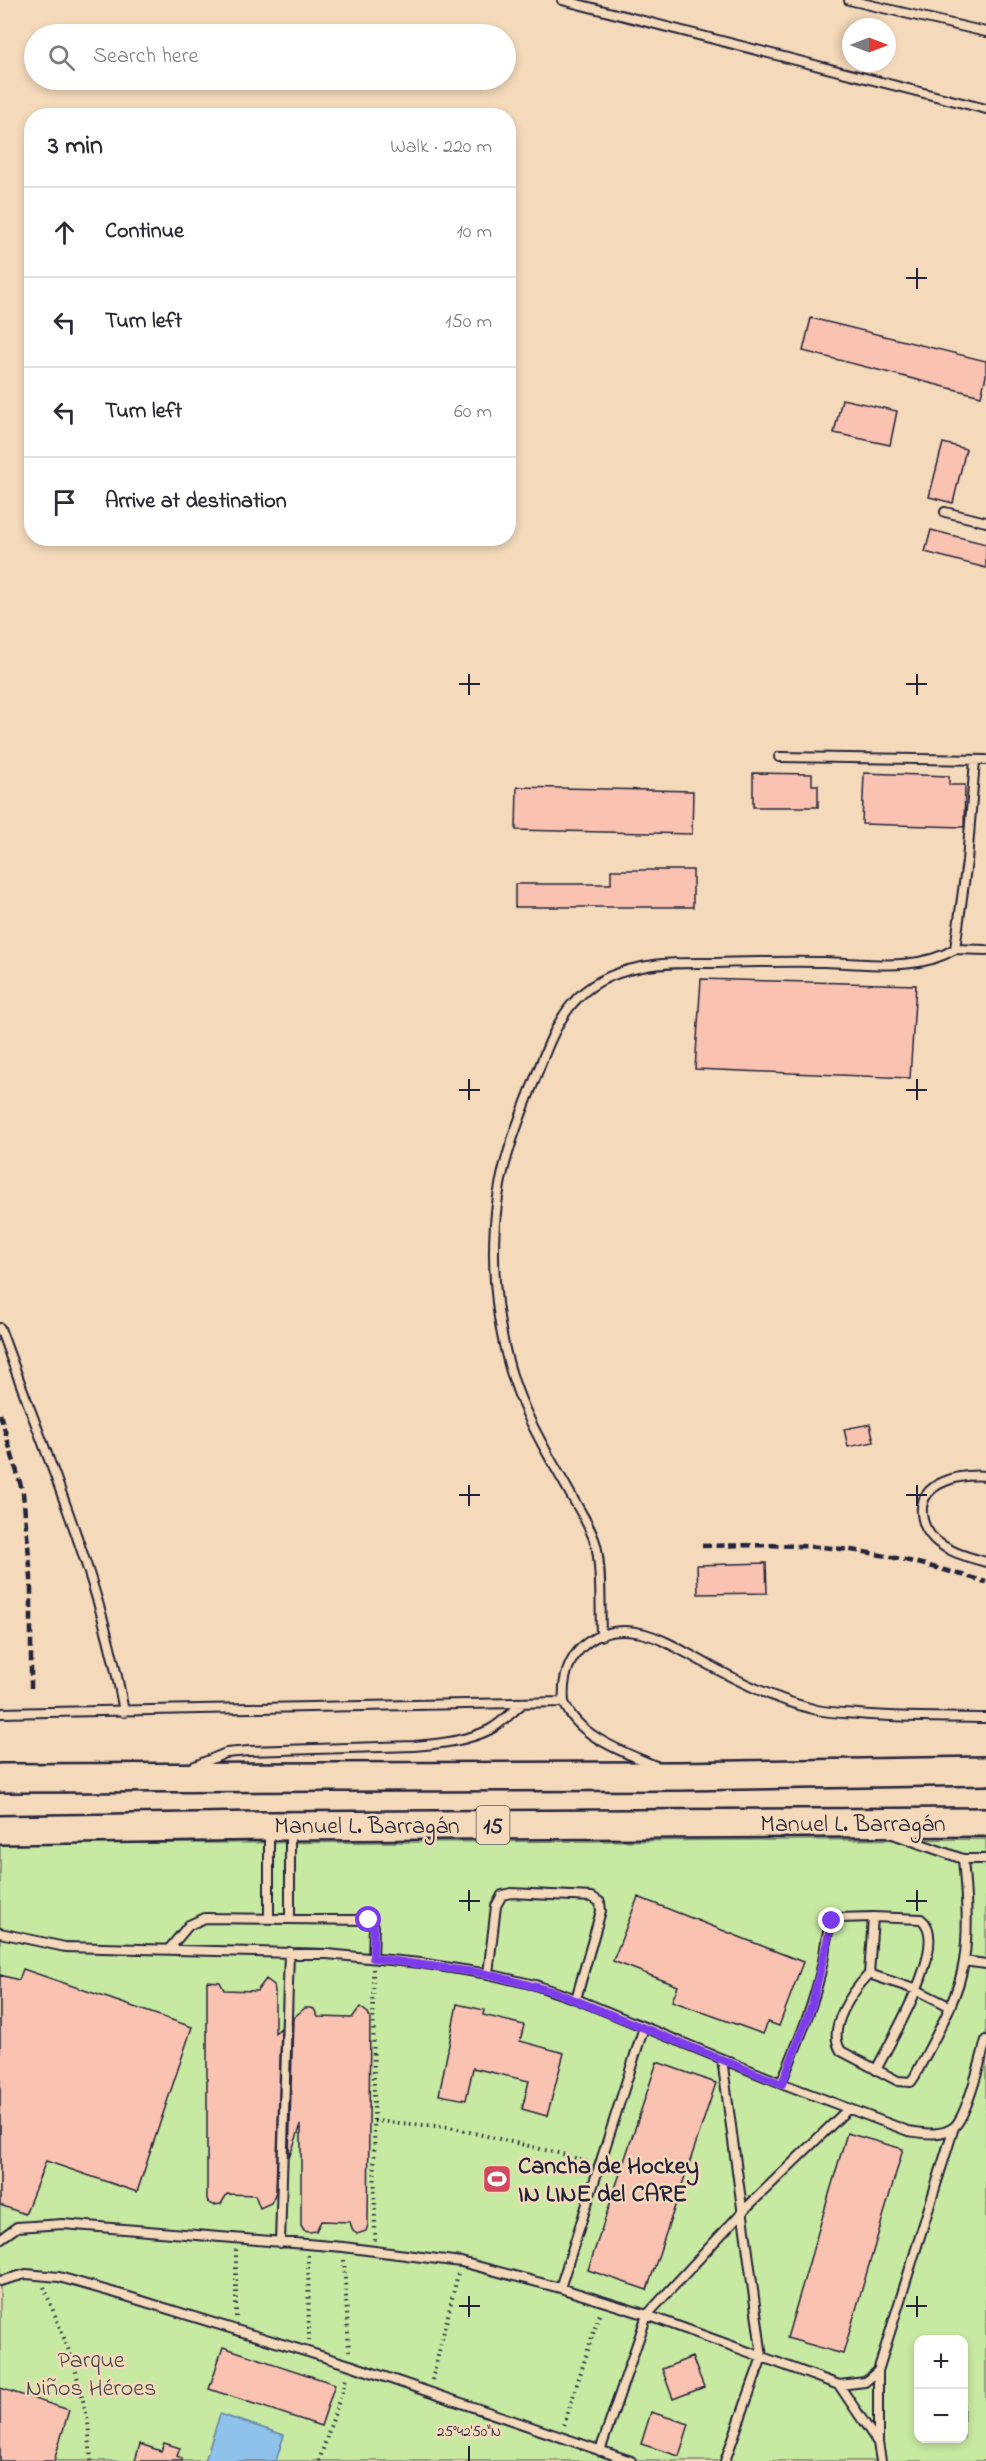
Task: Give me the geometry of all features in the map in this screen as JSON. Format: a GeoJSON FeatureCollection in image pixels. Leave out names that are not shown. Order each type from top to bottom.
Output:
{"type":"FeatureCollection","features":[{"type":"Feature","properties":{"kind":"highway","name":"Manuel L. Barragán"},"geometry":{"type":"LineString","coordinates":[[0,1778],[680,1776],[986,1771]]}},
{"type":"Feature","properties":{"kind":"highway","name":"Manuel L. Barragán"},"geometry":{"type":"LineString","coordinates":[[0,1830],[986,1822]]}},
{"type":"Feature","properties":{"kind":"lane"},"geometry":{"type":"LineString","coordinates":[[562,0],[986,108]]}},
{"type":"Feature","properties":{"kind":"lane"},"geometry":{"type":"LineString","coordinates":[[849,0],[986,32]]}},
{"type":"Feature","properties":{"kind":"lane"},"geometry":{"type":"LineString","coordinates":[[945,512],[986,522]]}},
{"type":"Feature","properties":{"kind":"lane"},"geometry":{"type":"LineString","coordinates":[[779,757],[986,760]]}},
{"type":"Feature","properties":{"kind":"lane"},"geometry":{"type":"LineString","coordinates":[[955,949],[968,855],[975,760]]}},
{"type":"Feature","properties":{"kind":"lane"},"geometry":{"type":"LineString","coordinates":[[601,1636],[596,1544],[524,1409],[509,1369],[496,1284],[495,1235],[498,1196],[512,1139],[546,1050],[561,1019],[578,996],[597,981],[620,971],[647,966],[808,961],[908,964],[936,960],[955,949],[986,950]]}},
{"type":"Feature","properties":{"kind":"lane"},"geometry":{"type":"LineString","coordinates":[[0,1328],[97,1598],[112,1650],[124,1712]]}},
{"type":"Feature","properties":{"kind":"lane"},"geometry":{"type":"LineString","coordinates":[[986,1476],[968,1476],[945,1481],[927,1493],[922,1509],[924,1525],[936,1541],[955,1552],[986,1562]]}},
{"type":"Feature","properties":{"kind":"lane"},"geometry":{"type":"LineString","coordinates":[[680,1776],[601,1740],[578,1723],[568,1712],[564,1702],[563,1688],[566,1672],[572,1657],[584,1645],[601,1636],[627,1632],[657,1638],[768,1695],[819,1711],[884,1716],[986,1718]]}},
{"type":"Feature","properties":{"kind":"lane"},"geometry":{"type":"LineString","coordinates":[[0,1713],[564,1702]]}},
{"type":"Feature","properties":{"kind":"lane"},"geometry":{"type":"LineString","coordinates":[[172,1777],[208,1759],[237,1752],[414,1746],[468,1738],[491,1729],[524,1703]]}},
{"type":"Feature","properties":{"kind":"lane"},"geometry":{"type":"LineString","coordinates":[[858,1823],[963,1859],[986,1859]]}},
{"type":"Feature","properties":{"kind":"lane"},"geometry":{"type":"LineString","coordinates":[[268,1918],[280,1826]]}},
{"type":"Feature","properties":{"kind":"lane"},"geometry":{"type":"LineString","coordinates":[[280,1826],[290,1918]]}},
{"type":"Feature","properties":{"kind":"lane"},"geometry":{"type":"LineString","coordinates":[[873,1917],[869,1974],[851,1996],[835,2035],[836,2043],[841,2051],[876,2070],[898,2081],[911,2082],[956,1992],[964,1961],[966,1900],[963,1859]]}},
{"type":"Feature","properties":{"kind":"lane"},"geometry":{"type":"LineString","coordinates":[[488,1974],[496,1906],[502,1895],[511,1893],[592,1897],[600,1902],[601,1911],[576,1999]]}},
{"type":"Feature","properties":{"kind":"lane"},"geometry":{"type":"LineString","coordinates":[[169,1949],[195,1921],[213,1917],[369,1920],[374,1926],[373,1958]]}},
{"type":"Feature","properties":{"kind":"lane"},"geometry":{"type":"LineString","coordinates":[[782,2084],[812,2005],[832,1921],[843,1917],[916,1918],[926,1922],[929,1935],[927,1957],[916,1990],[876,2070]]}},
{"type":"Feature","properties":{"kind":"lane"},"geometry":{"type":"LineString","coordinates":[[0,1933],[65,1947],[289,1952],[373,1958],[488,1974],[534,1985],[576,1999],[782,2084],[908,2131],[941,2133],[954,2127]]}},
{"type":"Feature","properties":{"kind":"lane"},"geometry":{"type":"LineString","coordinates":[[280,2243],[289,1952]]}},
{"type":"Feature","properties":{"kind":"lane"},"geometry":{"type":"LineString","coordinates":[[964,1961],[986,1964]]}},
{"type":"Feature","properties":{"kind":"lane"},"geometry":{"type":"LineString","coordinates":[[869,1974],[916,1990],[949,2006]]}},
{"type":"Feature","properties":{"kind":"lane"},"geometry":{"type":"LineString","coordinates":[[560,2288],[644,2027]]}},
{"type":"Feature","properties":{"kind":"lane"},"geometry":{"type":"LineString","coordinates":[[881,2461],[878,2443],[878,2371],[954,2127],[962,2116],[986,2040]]}},
{"type":"Feature","properties":{"kind":"lane"},"geometry":{"type":"LineString","coordinates":[[722,2059],[762,2357],[726,2461]]}},
{"type":"Feature","properties":{"kind":"lane"},"geometry":{"type":"LineString","coordinates":[[600,2451],[647,2315],[743,2211],[848,2109]]}},
{"type":"Feature","properties":{"kind":"lane"},"geometry":{"type":"LineString","coordinates":[[0,2239],[17,2227],[63,2224],[375,2250],[461,2262],[560,2288],[647,2315],[839,2385],[865,2382],[878,2371]]}},
{"type":"Feature","properties":{"kind":"lane"},"geometry":{"type":"LineString","coordinates":[[0,2281],[26,2274],[59,2277],[350,2365],[631,2461]]}},
{"type":"Feature","properties":{"kind":"lane"},"geometry":{"type":"LineString","coordinates":[[839,2385],[878,2443]]}},
{"type":"Feature","properties":{"kind":"path"},"geometry":{"type":"LineString","coordinates":[[373,1958],[375,2250]]}},
{"type":"Feature","properties":{"kind":"path"},"geometry":{"type":"LineString","coordinates":[[374,2121],[449,2127],[566,2155],[599,2166]]}},
{"type":"Feature","properties":{"kind":"path"},"geometry":{"type":"LineString","coordinates":[[236,2239],[236,2330]]}},
{"type":"Feature","properties":{"kind":"path"},"geometry":{"type":"LineString","coordinates":[[308,2245],[309,2352]]}},
{"type":"Feature","properties":{"kind":"path"},"geometry":{"type":"LineString","coordinates":[[319,2461],[350,2365],[343,2247]]}},
{"type":"Feature","properties":{"kind":"path"},"geometry":{"type":"LineString","coordinates":[[429,2392],[461,2262]]}},
{"type":"Feature","properties":{"kind":"path"},"geometry":{"type":"LineString","coordinates":[[39,2275],[74,2364],[88,2421],[91,2461]]}},
{"type":"Feature","properties":{"kind":"path"},"geometry":{"type":"LineString","coordinates":[[560,2437],[603,2302]]}},
{"type":"Feature","properties":{"kind":"green space","name":"Parque Niños Héroes"},"geometry":{"type":"Polygon","coordinates":[[[986,1839],[986,2461],[0,2461],[0,1844],[986,1839]]]}},
{"type":"Feature","properties":{"kind":"water"},"geometry":{"type":"Polygon","coordinates":[[[220,2414],[284,2435],[276,2461],[205,2461],[220,2414]]]}},
{"type":"Feature","properties":{"kind":"building"},"geometry":{"type":"Polygon","coordinates":[[[811,318],[986,361],[986,376],[981,396],[803,351],[811,318]]]}},
{"type":"Feature","properties":{"kind":"building"},"geometry":{"type":"Polygon","coordinates":[[[842,399],[897,411],[890,445],[834,433],[842,399]]]}},
{"type":"Feature","properties":{"kind":"building"},"geometry":{"type":"Polygon","coordinates":[[[943,443],[966,449],[953,503],[929,497],[943,443]]]}},
{"type":"Feature","properties":{"kind":"building"},"geometry":{"type":"Polygon","coordinates":[[[931,530],[986,544],[986,568],[925,552],[931,530]]]}},
{"type":"Feature","properties":{"kind":"building"},"geometry":{"type":"Polygon","coordinates":[[[753,773],[812,774],[812,785],[818,785],[818,807],[753,807],[753,773]]]}},
{"type":"Feature","properties":{"kind":"building"},"geometry":{"type":"Polygon","coordinates":[[[864,773],[949,776],[949,785],[965,785],[964,827],[862,824],[864,773]]]}},
{"type":"Feature","properties":{"kind":"building"},"geometry":{"type":"Polygon","coordinates":[[[517,787],[693,791],[692,834],[516,830],[517,787]]]}},
{"type":"Feature","properties":{"kind":"building"},"geometry":{"type":"Polygon","coordinates":[[[611,870],[693,870],[693,907],[515,907],[515,884],[611,884],[611,870]]]}},
{"type":"Feature","properties":{"kind":"building"},"geometry":{"type":"Polygon","coordinates":[[[701,979],[916,985],[910,1078],[695,1069],[701,979]]]}},
{"type":"Feature","properties":{"kind":"building"},"geometry":{"type":"Polygon","coordinates":[[[870,1424],[874,1442],[848,1447],[844,1429],[870,1424]]]}},
{"type":"Feature","properties":{"kind":"building"},"geometry":{"type":"Polygon","coordinates":[[[766,1563],[767,1593],[698,1594],[697,1565],[766,1563]]]}},
{"type":"Feature","properties":{"kind":"building"},"geometry":{"type":"Polygon","coordinates":[[[638,1897],[803,1962],[779,2026],[768,2022],[763,2034],[672,2001],[678,1986],[613,1961],[638,1897]]]}},
{"type":"Feature","properties":{"kind":"building"},"geometry":{"type":"Polygon","coordinates":[[[23,1969],[192,2027],[137,2192],[46,2161],[25,2214],[0,2205],[0,1975],[19,1980],[23,1969]]]}},
{"type":"Feature","properties":{"kind":"building"},"geometry":{"type":"Polygon","coordinates":[[[266,1979],[274,1985],[275,1991],[275,2033],[281,2028],[276,2192],[271,2203],[260,2208],[255,2195],[227,2194],[221,2204],[214,2205],[207,2199],[207,1981],[220,1982],[224,1990],[257,1991],[266,1979]]]}},
{"type":"Feature","properties":{"kind":"building"},"geometry":{"type":"Polygon","coordinates":[[[457,2004],[484,2010],[483,2015],[524,2025],[520,2041],[564,2053],[547,2116],[522,2109],[529,2081],[473,2068],[466,2100],[439,2095],[457,2004]]]}},
{"type":"Feature","properties":{"kind":"building"},"geometry":{"type":"Polygon","coordinates":[[[360,2007],[368,2013],[370,2018],[368,2225],[366,2231],[357,2234],[353,2231],[350,2222],[321,2221],[316,2231],[304,2231],[301,2226],[301,2125],[289,2158],[293,2018],[305,2008],[310,2008],[314,2009],[318,2017],[352,2018],[360,2007]]]}},
{"type":"Feature","properties":{"kind":"building"},"geometry":{"type":"Polygon","coordinates":[[[657,2062],[716,2083],[647,2290],[588,2270],[657,2062]]]}},
{"type":"Feature","properties":{"kind":"building"},"geometry":{"type":"Polygon","coordinates":[[[847,2133],[903,2149],[843,2354],[787,2338],[847,2133]]]}},
{"type":"Feature","properties":{"kind":"building"},"geometry":{"type":"Polygon","coordinates":[[[223,2347],[335,2384],[321,2426],[209,2389],[223,2347]]]}},
{"type":"Feature","properties":{"kind":"building"},"geometry":{"type":"Polygon","coordinates":[[[692,2357],[704,2387],[673,2399],[662,2369],[692,2357]]]}},
{"type":"Feature","properties":{"kind":"building"},"geometry":{"type":"Polygon","coordinates":[[[0,2388],[69,2410],[54,2461],[0,2461],[0,2388]]]}},
{"type":"Feature","properties":{"kind":"building"},"geometry":{"type":"Polygon","coordinates":[[[651,2412],[689,2424],[679,2456],[641,2444],[651,2412]]]}},
{"type":"Feature","properties":{"kind":"building"},"geometry":{"type":"Polygon","coordinates":[[[164,2443],[180,2448],[177,2456],[182,2458],[182,2461],[135,2461],[140,2444],[161,2451],[164,2443]]]}},
{"type":"Feature","properties":{"kind":"railway"},"geometry":{"type":"LineString","coordinates":[[0,1414],[23,1493],[31,1577],[31,1688]]}},
{"type":"Feature","properties":{"kind":"railway"},"geometry":{"type":"LineString","coordinates":[[702,1546],[758,1545],[851,1550],[902,1559],[986,1582]]}},
{"type":"Feature","properties":{"kind":"place","name":"Cancha de Hockey IN LINE del CARE"},"geometry":{"type":"Point","coordinates":[497,2179]}},
{"type":"Feature","properties":{"kind":"route"},"geometry":{"type":"LineString","coordinates":[[369,1920],[374,1926],[373,1958],[455,1968],[534,1985],[576,1999],[782,2084],[812,2005],[832,1921]]}}]}
